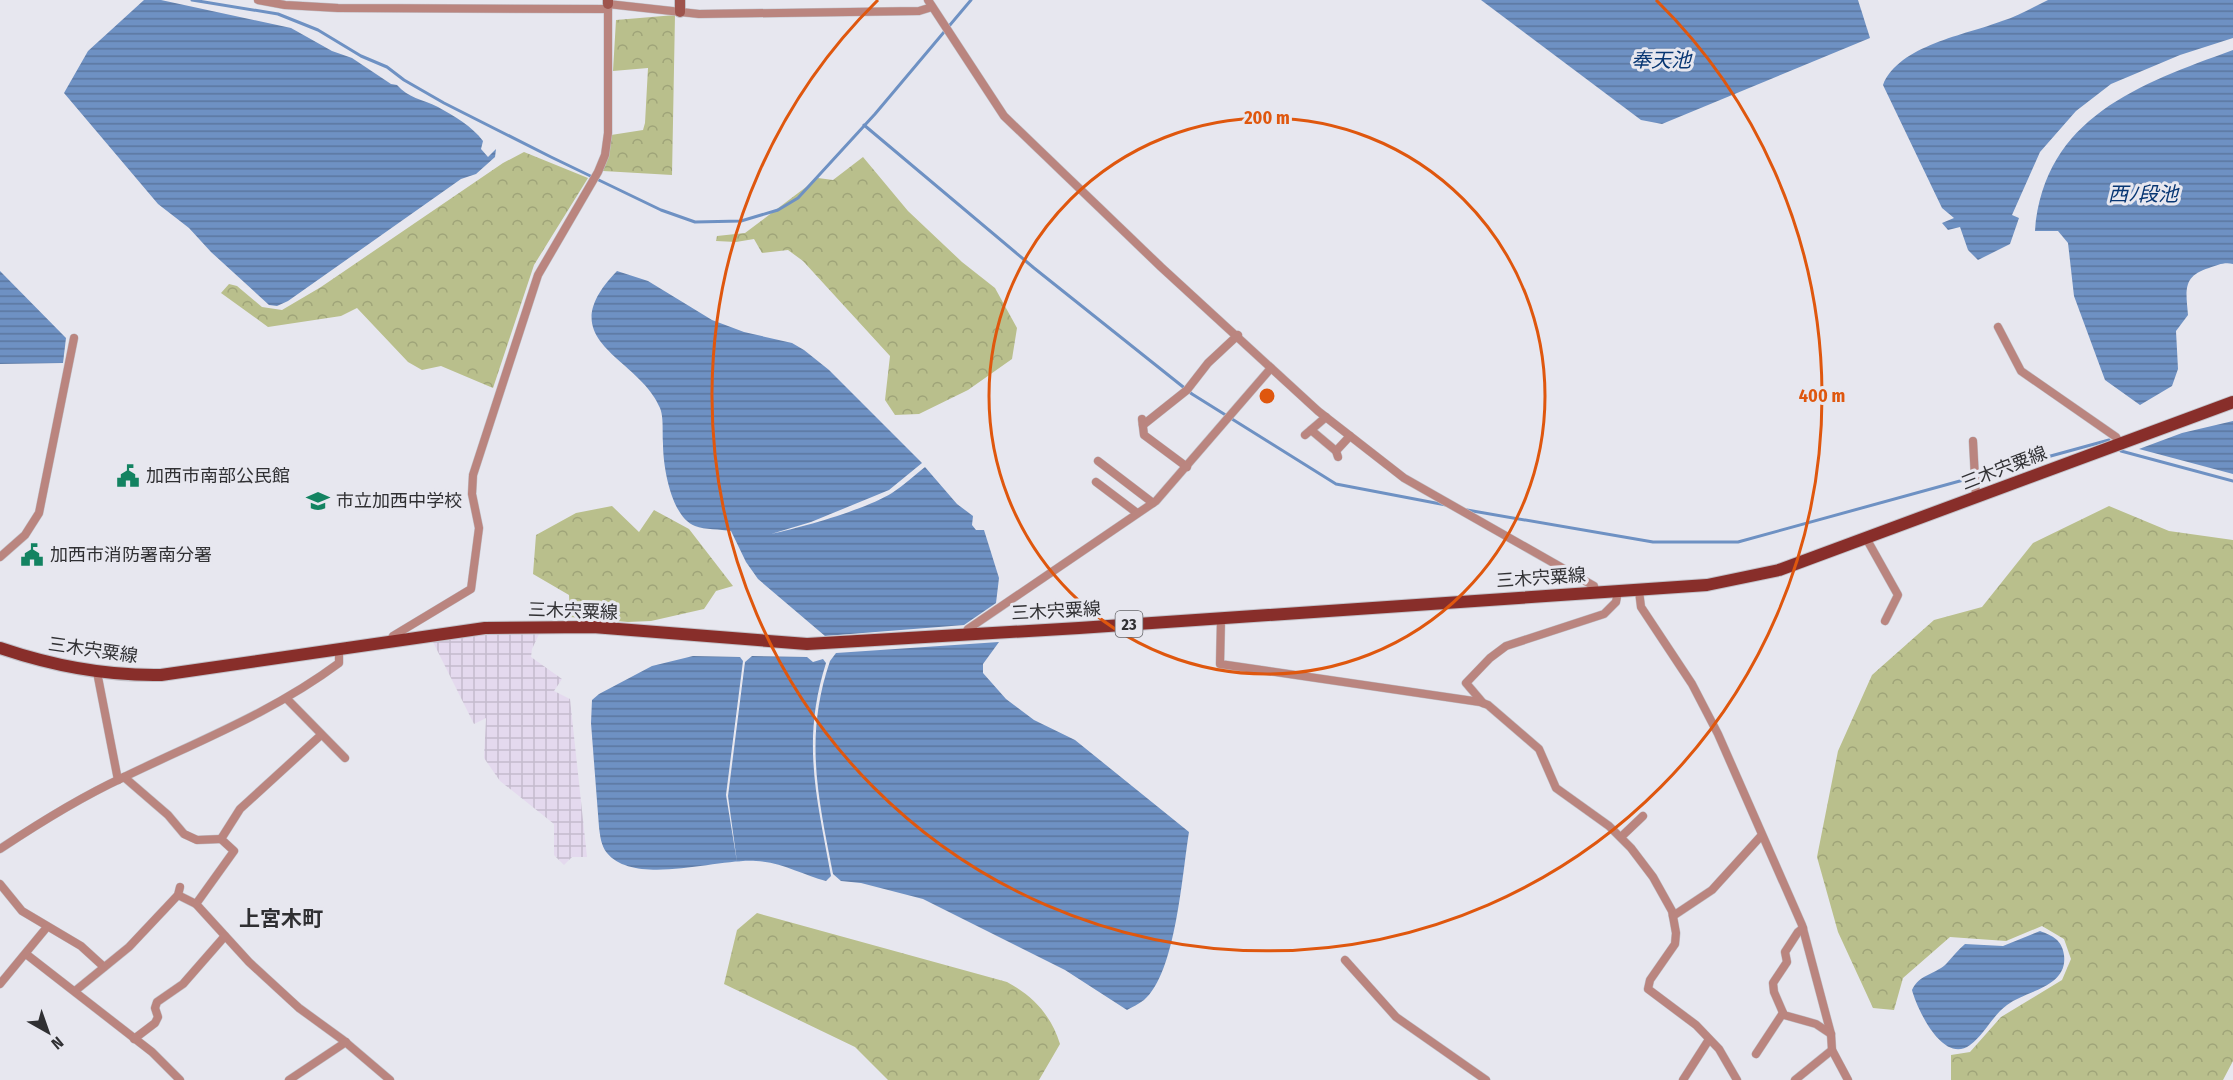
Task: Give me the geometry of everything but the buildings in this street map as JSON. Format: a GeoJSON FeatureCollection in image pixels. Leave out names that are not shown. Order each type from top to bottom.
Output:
{"type":"FeatureCollection","features":[{"type":"Feature","properties":{"kind":"main road","name":"三木宍粟線"},"geometry":{"type":"LineString","coordinates":[[0,648],[41,662],[97,672],[140,675],[185,673],[444,632],[537,626],[593,627],[807,644],[1639,591],[1740,580],[1779,570],[2233,402]]}},
{"type":"Feature","properties":{"kind":"street"},"geometry":{"type":"LineString","coordinates":[[258,0],[285,5],[338,8],[608,4],[699,14],[919,11],[930,3],[1004,116],[1161,267],[1326,417],[1404,478],[1594,586],[1596,593]]}},
{"type":"Feature","properties":{"kind":"street"},"geometry":{"type":"LineString","coordinates":[[680,0],[680,12]]}},
{"type":"Feature","properties":{"kind":"street"},"geometry":{"type":"LineString","coordinates":[[390,641],[393,636],[471,588],[479,528],[472,494],[472,475],[538,275],[605,155],[608,133],[608,4]]}},
{"type":"Feature","properties":{"kind":"street"},"geometry":{"type":"LineString","coordinates":[[1998,327],[2021,371],[2116,437],[2120,444]]}},
{"type":"Feature","properties":{"kind":"street"},"geometry":{"type":"LineString","coordinates":[[1187,466],[1154,445],[1144,435],[1142,422],[1187,390],[1197,375],[1238,336]]}},
{"type":"Feature","properties":{"kind":"street"},"geometry":{"type":"LineString","coordinates":[[0,556],[25,535],[39,513],[74,338]]}},
{"type":"Feature","properties":{"kind":"street"},"geometry":{"type":"LineString","coordinates":[[964,635],[968,629],[1153,503],[1271,368]]}},
{"type":"Feature","properties":{"kind":"street"},"geometry":{"type":"LineString","coordinates":[[1326,417],[1308,433],[1337,454],[1350,436]]}},
{"type":"Feature","properties":{"kind":"street"},"geometry":{"type":"LineString","coordinates":[[1973,441],[1976,498]]}},
{"type":"Feature","properties":{"kind":"street"},"geometry":{"type":"LineString","coordinates":[[1098,461],[1153,503]]}},
{"type":"Feature","properties":{"kind":"street"},"geometry":{"type":"LineString","coordinates":[[1096,482],[1137,513]]}},
{"type":"Feature","properties":{"kind":"street"},"geometry":{"type":"LineString","coordinates":[[1866,538],[1898,595],[1886,621]]}},
{"type":"Feature","properties":{"kind":"street"},"geometry":{"type":"LineString","coordinates":[[1618,591],[1616,602],[1604,614],[1506,646],[1490,658],[1466,683],[1483,703],[1539,749],[1556,788],[1621,837],[1653,878],[1673,916],[1676,933],[1675,944],[1650,980],[1648,989],[1696,1025],[1708,1041],[1719,1049],[1737,1080]]}},
{"type":"Feature","properties":{"kind":"street"},"geometry":{"type":"LineString","coordinates":[[1639,591],[1641,607],[1692,684],[1719,736],[1803,928],[1831,1034],[1832,1050],[1848,1080]]}},
{"type":"Feature","properties":{"kind":"street"},"geometry":{"type":"LineString","coordinates":[[1221,619],[1220,664],[1483,703]]}},
{"type":"Feature","properties":{"kind":"street"},"geometry":{"type":"LineString","coordinates":[[0,849],[69,805],[287,699],[339,663],[339,650]]}},
{"type":"Feature","properties":{"kind":"street"},"geometry":{"type":"LineString","coordinates":[[97,672],[121,778],[168,815],[184,834],[197,840],[221,839],[234,851],[196,904]]}},
{"type":"Feature","properties":{"kind":"street"},"geometry":{"type":"LineString","coordinates":[[287,699],[345,758]]}},
{"type":"Feature","properties":{"kind":"street"},"geometry":{"type":"LineString","coordinates":[[221,839],[240,809],[321,735]]}},
{"type":"Feature","properties":{"kind":"street"},"geometry":{"type":"LineString","coordinates":[[1621,837],[1643,816]]}},
{"type":"Feature","properties":{"kind":"street"},"geometry":{"type":"LineString","coordinates":[[1673,916],[1712,890],[1761,836]]}},
{"type":"Feature","properties":{"kind":"street"},"geometry":{"type":"LineString","coordinates":[[0,884],[22,911],[81,946],[104,967]]}},
{"type":"Feature","properties":{"kind":"street"},"geometry":{"type":"LineString","coordinates":[[75,991],[129,947],[179,891],[196,904],[225,936],[299,1008],[346,1042],[390,1080]]}},
{"type":"Feature","properties":{"kind":"street"},"geometry":{"type":"LineString","coordinates":[[0,984],[47,927]]}},
{"type":"Feature","properties":{"kind":"street"},"geometry":{"type":"LineString","coordinates":[[1783,1013],[1773,983],[1787,962],[1785,952],[1803,928]]}},
{"type":"Feature","properties":{"kind":"street"},"geometry":{"type":"LineString","coordinates":[[134,1039],[155,1023],[158,1017],[156,1008],[158,1002],[183,984],[225,936]]}},
{"type":"Feature","properties":{"kind":"street"},"geometry":{"type":"LineString","coordinates":[[26,954],[152,1052],[180,1080]]}},
{"type":"Feature","properties":{"kind":"street"},"geometry":{"type":"LineString","coordinates":[[1345,960],[1396,1017],[1486,1080]]}},
{"type":"Feature","properties":{"kind":"street"},"geometry":{"type":"LineString","coordinates":[[1783,1013],[1816,1024],[1831,1034]]}},
{"type":"Feature","properties":{"kind":"street"},"geometry":{"type":"LineString","coordinates":[[1756,1054],[1783,1013]]}},
{"type":"Feature","properties":{"kind":"street"},"geometry":{"type":"LineString","coordinates":[[1683,1080],[1708,1041]]}},
{"type":"Feature","properties":{"kind":"street"},"geometry":{"type":"LineString","coordinates":[[289,1080],[346,1042]]}},
{"type":"Feature","properties":{"kind":"street"},"geometry":{"type":"LineString","coordinates":[[1795,1080],[1832,1050]]}},
{"type":"Feature","properties":{"kind":"shaded area"},"geometry":{"type":"Polygon","coordinates":[[[484,632],[540,632],[531,657],[562,679],[554,691],[570,699],[587,857],[572,857],[564,865],[554,855],[554,824],[500,781],[484,758],[486,718],[474,724],[431,638],[484,632]]]}},
{"type":"Feature","properties":{"kind":"green space"},"geometry":{"type":"Polygon","coordinates":[[[675,15],[672,175],[603,171],[611,135],[643,130],[645,123],[648,68],[613,71],[616,20],[675,15]]]}},
{"type":"Feature","properties":{"kind":"green space"},"geometry":{"type":"Polygon","coordinates":[[[524,152],[588,178],[534,265],[493,388],[441,366],[422,370],[408,362],[357,308],[341,316],[268,327],[221,293],[229,284],[237,286],[262,307],[282,310],[321,287],[503,163],[524,152]]]}},
{"type":"Feature","properties":{"kind":"green space"},"geometry":{"type":"Polygon","coordinates":[[[863,157],[908,211],[962,262],[995,288],[1017,328],[1012,359],[968,390],[919,414],[895,415],[885,400],[890,356],[803,261],[788,250],[762,253],[754,239],[736,242],[716,241],[717,236],[745,233],[818,178],[833,180],[863,157]]]}},
{"type":"Feature","properties":{"kind":"green space"},"geometry":{"type":"Polygon","coordinates":[[[612,506],[639,532],[654,510],[689,529],[733,586],[716,591],[704,609],[651,621],[628,622],[570,617],[569,595],[533,574],[536,535],[576,513],[612,506]]]}},
{"type":"Feature","properties":{"kind":"green space"},"geometry":{"type":"Polygon","coordinates":[[[2109,506],[2169,531],[2233,540],[2233,1061],[2223,1080],[1951,1080],[1951,1055],[1970,1052],[2001,1017],[2062,980],[2071,959],[2064,939],[2042,926],[2006,941],[1950,937],[1903,978],[1894,1010],[1873,1008],[1838,932],[1817,857],[1838,751],[1872,675],[1934,620],[1982,607],[2033,543],[2109,506]]]}},
{"type":"Feature","properties":{"kind":"green space"},"geometry":{"type":"Polygon","coordinates":[[[757,913],[1007,982],[1040,1007],[1052,1024],[1060,1044],[1039,1080],[888,1080],[855,1047],[724,984],[737,930],[757,913]]]}},
{"type":"Feature","properties":{"kind":"water"},"geometry":{"type":"Polygon","coordinates":[[[144,0],[161,0],[291,28],[332,51],[352,58],[411,96],[438,107],[456,118],[483,141],[481,149],[488,157],[496,149],[495,157],[476,174],[461,179],[288,301],[277,306],[269,305],[211,252],[189,228],[158,204],[64,93],[88,51],[144,0]]]}},
{"type":"Feature","properties":{"kind":"water","name":"奉天池"},"geometry":{"type":"Polygon","coordinates":[[[1481,0],[1858,0],[1870,38],[1662,124],[1641,120],[1481,0]]]}},
{"type":"Feature","properties":{"kind":"water"},"geometry":{"type":"Polygon","coordinates":[[[2048,0],[2233,0],[2233,38],[2180,55],[2111,84],[2076,111],[2040,152],[2012,215],[2019,218],[2010,244],[1978,260],[1968,250],[1960,227],[1948,230],[1942,223],[1954,218],[1942,208],[1883,85],[1891,71],[1918,51],[1935,43],[2008,19],[2048,0]]]}},
{"type":"Feature","properties":{"kind":"water","name":"西ﾉ段池"},"geometry":{"type":"Polygon","coordinates":[[[2233,50],[2233,264],[2224,264],[2200,271],[2190,280],[2187,292],[2188,315],[2176,331],[2178,369],[2172,386],[2140,405],[2105,380],[2074,296],[2068,243],[2058,231],[2035,231],[2042,192],[2057,159],[2077,133],[2102,110],[2164,77],[2233,50]]]}},
{"type":"Feature","properties":{"kind":"water"},"geometry":{"type":"Polygon","coordinates":[[[0,271],[66,338],[63,363],[0,364],[0,271]]]}},
{"type":"Feature","properties":{"kind":"water"},"geometry":{"type":"Polygon","coordinates":[[[617,271],[648,281],[712,320],[744,332],[792,343],[804,350],[829,370],[922,463],[889,490],[811,522],[771,534],[866,506],[892,493],[925,467],[957,504],[973,516],[972,525],[976,530],[984,530],[999,578],[996,603],[964,625],[825,636],[758,579],[746,562],[731,531],[699,527],[687,521],[674,502],[670,490],[663,453],[660,408],[649,390],[605,347],[595,332],[592,315],[598,295],[617,271]]]}},
{"type":"Feature","properties":{"kind":"water"},"geometry":{"type":"Polygon","coordinates":[[[2233,421],[2233,474],[2139,449],[2182,433],[2233,421]]]}},
{"type":"Feature","properties":{"kind":"water"},"geometry":{"type":"Polygon","coordinates":[[[999,642],[983,664],[983,673],[1006,699],[1034,720],[1075,740],[1189,832],[1176,922],[1164,968],[1155,987],[1144,1000],[1127,1010],[1065,970],[923,899],[861,883],[841,881],[833,874],[816,767],[817,716],[830,661],[836,653],[999,642]]]}},
{"type":"Feature","properties":{"kind":"water"},"geometry":{"type":"Polygon","coordinates":[[[693,656],[740,657],[743,661],[726,795],[737,862],[657,870],[620,863],[607,853],[600,837],[591,723],[592,700],[652,666],[693,656]]]}},
{"type":"Feature","properties":{"kind":"water"},"geometry":{"type":"Polygon","coordinates":[[[752,656],[807,657],[813,662],[823,659],[826,663],[818,692],[813,745],[817,795],[831,876],[826,881],[765,862],[737,862],[728,796],[745,662],[752,656]]]}},
{"type":"Feature","properties":{"kind":"water"},"geometry":{"type":"Polygon","coordinates":[[[2040,931],[2053,937],[2061,946],[2064,966],[2060,974],[2045,986],[2007,1005],[1970,1045],[1960,1049],[1950,1048],[1941,1041],[1925,1021],[1919,1009],[1912,990],[1915,985],[1924,977],[1943,967],[1965,944],[2003,946],[2040,931]]]}},
{"type":"Feature","properties":{"kind":"waterway"},"geometry":{"type":"LineString","coordinates":[[192,0],[278,14],[318,30],[361,56],[387,67],[404,80],[444,103],[661,210],[695,222],[741,221],[778,210],[798,198],[875,114],[971,0]]}},
{"type":"Feature","properties":{"kind":"waterway"},"geometry":{"type":"LineString","coordinates":[[864,125],[1034,268],[1192,394],[1336,484],[1446,505]]}},
{"type":"Feature","properties":{"kind":"waterway"},"geometry":{"type":"LineString","coordinates":[[1467,510],[1653,542],[1738,542],[2109,440]]}},
{"type":"Feature","properties":{"kind":"waterway"},"geometry":{"type":"LineString","coordinates":[[2121,451],[2233,481]]}},
{"type":"Feature","properties":{"kind":"place","name":"加西市南部公民館"},"geometry":{"type":"Point","coordinates":[128,476]}},
{"type":"Feature","properties":{"kind":"place","name":"市立加西中学校"},"geometry":{"type":"Point","coordinates":[318,501]}},
{"type":"Feature","properties":{"kind":"place","name":"加西市消防署南分署"},"geometry":{"type":"Point","coordinates":[32,555]}},
{"type":"Feature","properties":{"kind":"district","name":"上宮木町"},"geometry":{"type":"Point","coordinates":[281,919]}}]}
